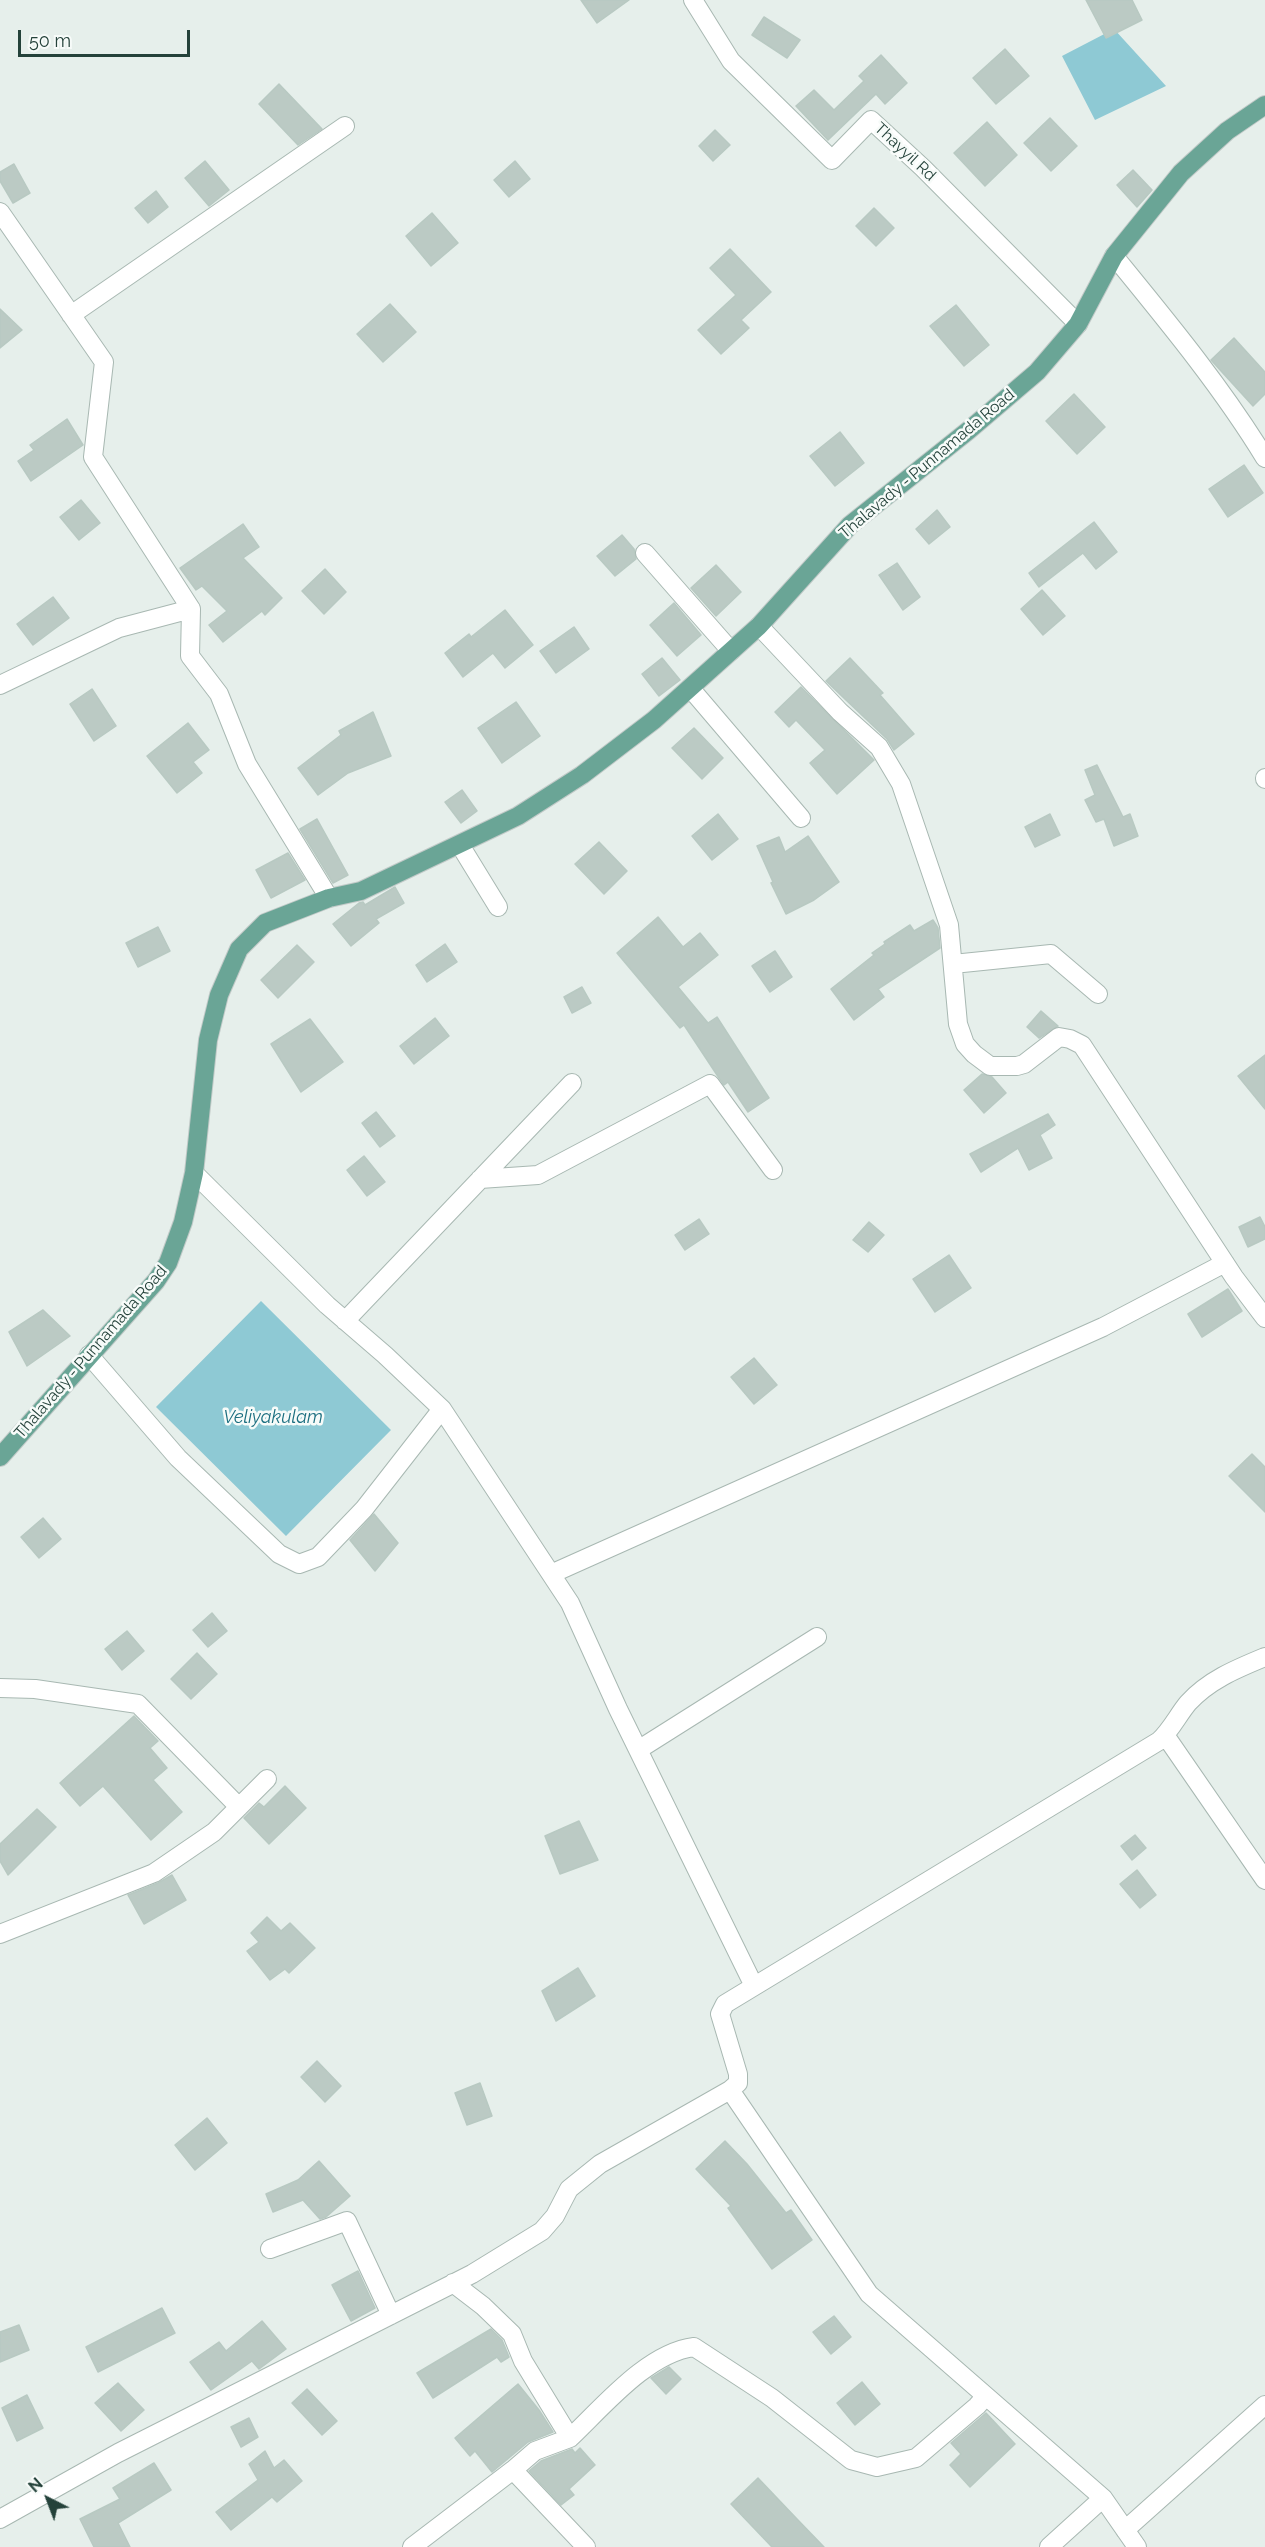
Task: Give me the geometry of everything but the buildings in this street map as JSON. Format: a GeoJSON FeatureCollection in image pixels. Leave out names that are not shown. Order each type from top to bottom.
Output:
{"type":"FeatureCollection","features":[{"type":"Feature","properties":{"kind":"main road","name":"Thalavady - Punnamada Road"},"geometry":{"type":"LineString","coordinates":[[0,1457],[156,1281],[168,1263],[183,1222],[194,1173],[208,1040],[219,995],[239,949],[265,923],[329,898],[362,891],[518,816],[566,786],[654,720],[759,626],[850,525],[969,430],[1037,372],[1078,324],[1114,256],[1181,173],[1227,131],[1265,105]]}},
{"type":"Feature","properties":{"kind":"street","name":"Thayyil Rd"},"geometry":{"type":"LineString","coordinates":[[693,0],[731,61],[832,160],[871,120],[923,168],[1078,324]]}},
{"type":"Feature","properties":{"kind":"street"},"geometry":{"type":"LineString","coordinates":[[71,315],[345,126]]}},
{"type":"Feature","properties":{"kind":"street"},"geometry":{"type":"LineString","coordinates":[[0,212],[104,362],[93,457],[191,609],[190,656],[219,694],[247,764],[329,898]]}},
{"type":"Feature","properties":{"kind":"street"},"geometry":{"type":"LineString","coordinates":[[1114,256],[1183,340],[1246,426],[1265,458]]}},
{"type":"Feature","properties":{"kind":"street"},"geometry":{"type":"LineString","coordinates":[[645,553],[731,651]]}},
{"type":"Feature","properties":{"kind":"street"},"geometry":{"type":"LineString","coordinates":[[0,685],[119,628],[191,609]]}},
{"type":"Feature","properties":{"kind":"street"},"geometry":{"type":"LineString","coordinates":[[759,626],[840,712],[879,747],[901,784],[948,925],[961,1034],[974,1054],[990,1066],[1017,1066],[1024,1064],[1059,1037],[1070,1039],[1082,1046],[1225,1263],[1265,1318]]}},
{"type":"Feature","properties":{"kind":"street"},"geometry":{"type":"LineString","coordinates":[[691,689],[801,818]]}},
{"type":"Feature","properties":{"kind":"street"},"geometry":{"type":"LineString","coordinates":[[460,845],[498,907]]}},
{"type":"Feature","properties":{"kind":"street"},"geometry":{"type":"LineString","coordinates":[[953,964],[1051,954],[1098,994]]}},
{"type":"Feature","properties":{"kind":"street"},"geometry":{"type":"LineString","coordinates":[[345,1321],[572,1083]]}},
{"type":"Feature","properties":{"kind":"street"},"geometry":{"type":"LineString","coordinates":[[480,1179],[538,1175],[710,1084],[773,1170]]}},
{"type":"Feature","properties":{"kind":"street"},"geometry":{"type":"LineString","coordinates":[[194,1173],[327,1305],[442,1409],[570,1603],[638,1750],[754,1986]]}},
{"type":"Feature","properties":{"kind":"street"},"geometry":{"type":"LineString","coordinates":[[551,1574],[1103,1327],[1225,1263]]}},
{"type":"Feature","properties":{"kind":"street"},"geometry":{"type":"LineString","coordinates":[[89,1355],[178,1458],[279,1554],[298,1564],[318,1557],[364,1509],[442,1409]]}},
{"type":"Feature","properties":{"kind":"street"},"geometry":{"type":"LineString","coordinates":[[638,1750],[817,1636]]}},
{"type":"Feature","properties":{"kind":"street"},"geometry":{"type":"LineString","coordinates":[[0,2519],[117,2452],[453,2283],[542,2231],[555,2216],[569,2189],[600,2164],[730,2090],[738,2083],[738,2074],[720,2014],[725,2004],[1165,1735],[1186,1706],[1204,1688],[1228,1672],[1265,1657]]}},
{"type":"Feature","properties":{"kind":"street"},"geometry":{"type":"LineString","coordinates":[[0,1688],[36,1689],[138,1704],[239,1807]]}},
{"type":"Feature","properties":{"kind":"street"},"geometry":{"type":"LineString","coordinates":[[1165,1735],[1265,1880]]}},
{"type":"Feature","properties":{"kind":"street"},"geometry":{"type":"LineString","coordinates":[[0,1934],[154,1873],[214,1832],[267,1779]]}},
{"type":"Feature","properties":{"kind":"street"},"geometry":{"type":"LineString","coordinates":[[730,2090],[869,2294],[1103,2498],[1137,2547]]}},
{"type":"Feature","properties":{"kind":"street"},"geometry":{"type":"LineString","coordinates":[[270,2249],[347,2221],[391,2315]]}},
{"type":"Feature","properties":{"kind":"street"},"geometry":{"type":"LineString","coordinates":[[453,2283],[483,2306],[512,2334],[523,2361],[570,2438]]}},
{"type":"Feature","properties":{"kind":"street"},"geometry":{"type":"LineString","coordinates":[[412,2547],[535,2451],[570,2438],[635,2377],[676,2349],[694,2347],[772,2398],[851,2460],[877,2467],[916,2458],[985,2397]]}},
{"type":"Feature","properties":{"kind":"street"},"geometry":{"type":"LineString","coordinates":[[1125,2530],[1265,2405]]}},
{"type":"Feature","properties":{"kind":"street"},"geometry":{"type":"LineString","coordinates":[[513,2470],[586,2547]]}},
{"type":"Feature","properties":{"kind":"street"},"geometry":{"type":"LineString","coordinates":[[1049,2547],[1103,2498]]}},
{"type":"Feature","properties":{"kind":"water"},"geometry":{"type":"Polygon","coordinates":[[[1114,29],[1166,86],[1095,120],[1062,56],[1114,29]]]}},
{"type":"Feature","properties":{"kind":"water","name":"Veliyakulam"},"geometry":{"type":"Polygon","coordinates":[[[261,1301],[391,1430],[286,1536],[156,1407],[261,1301]]]}}]}
